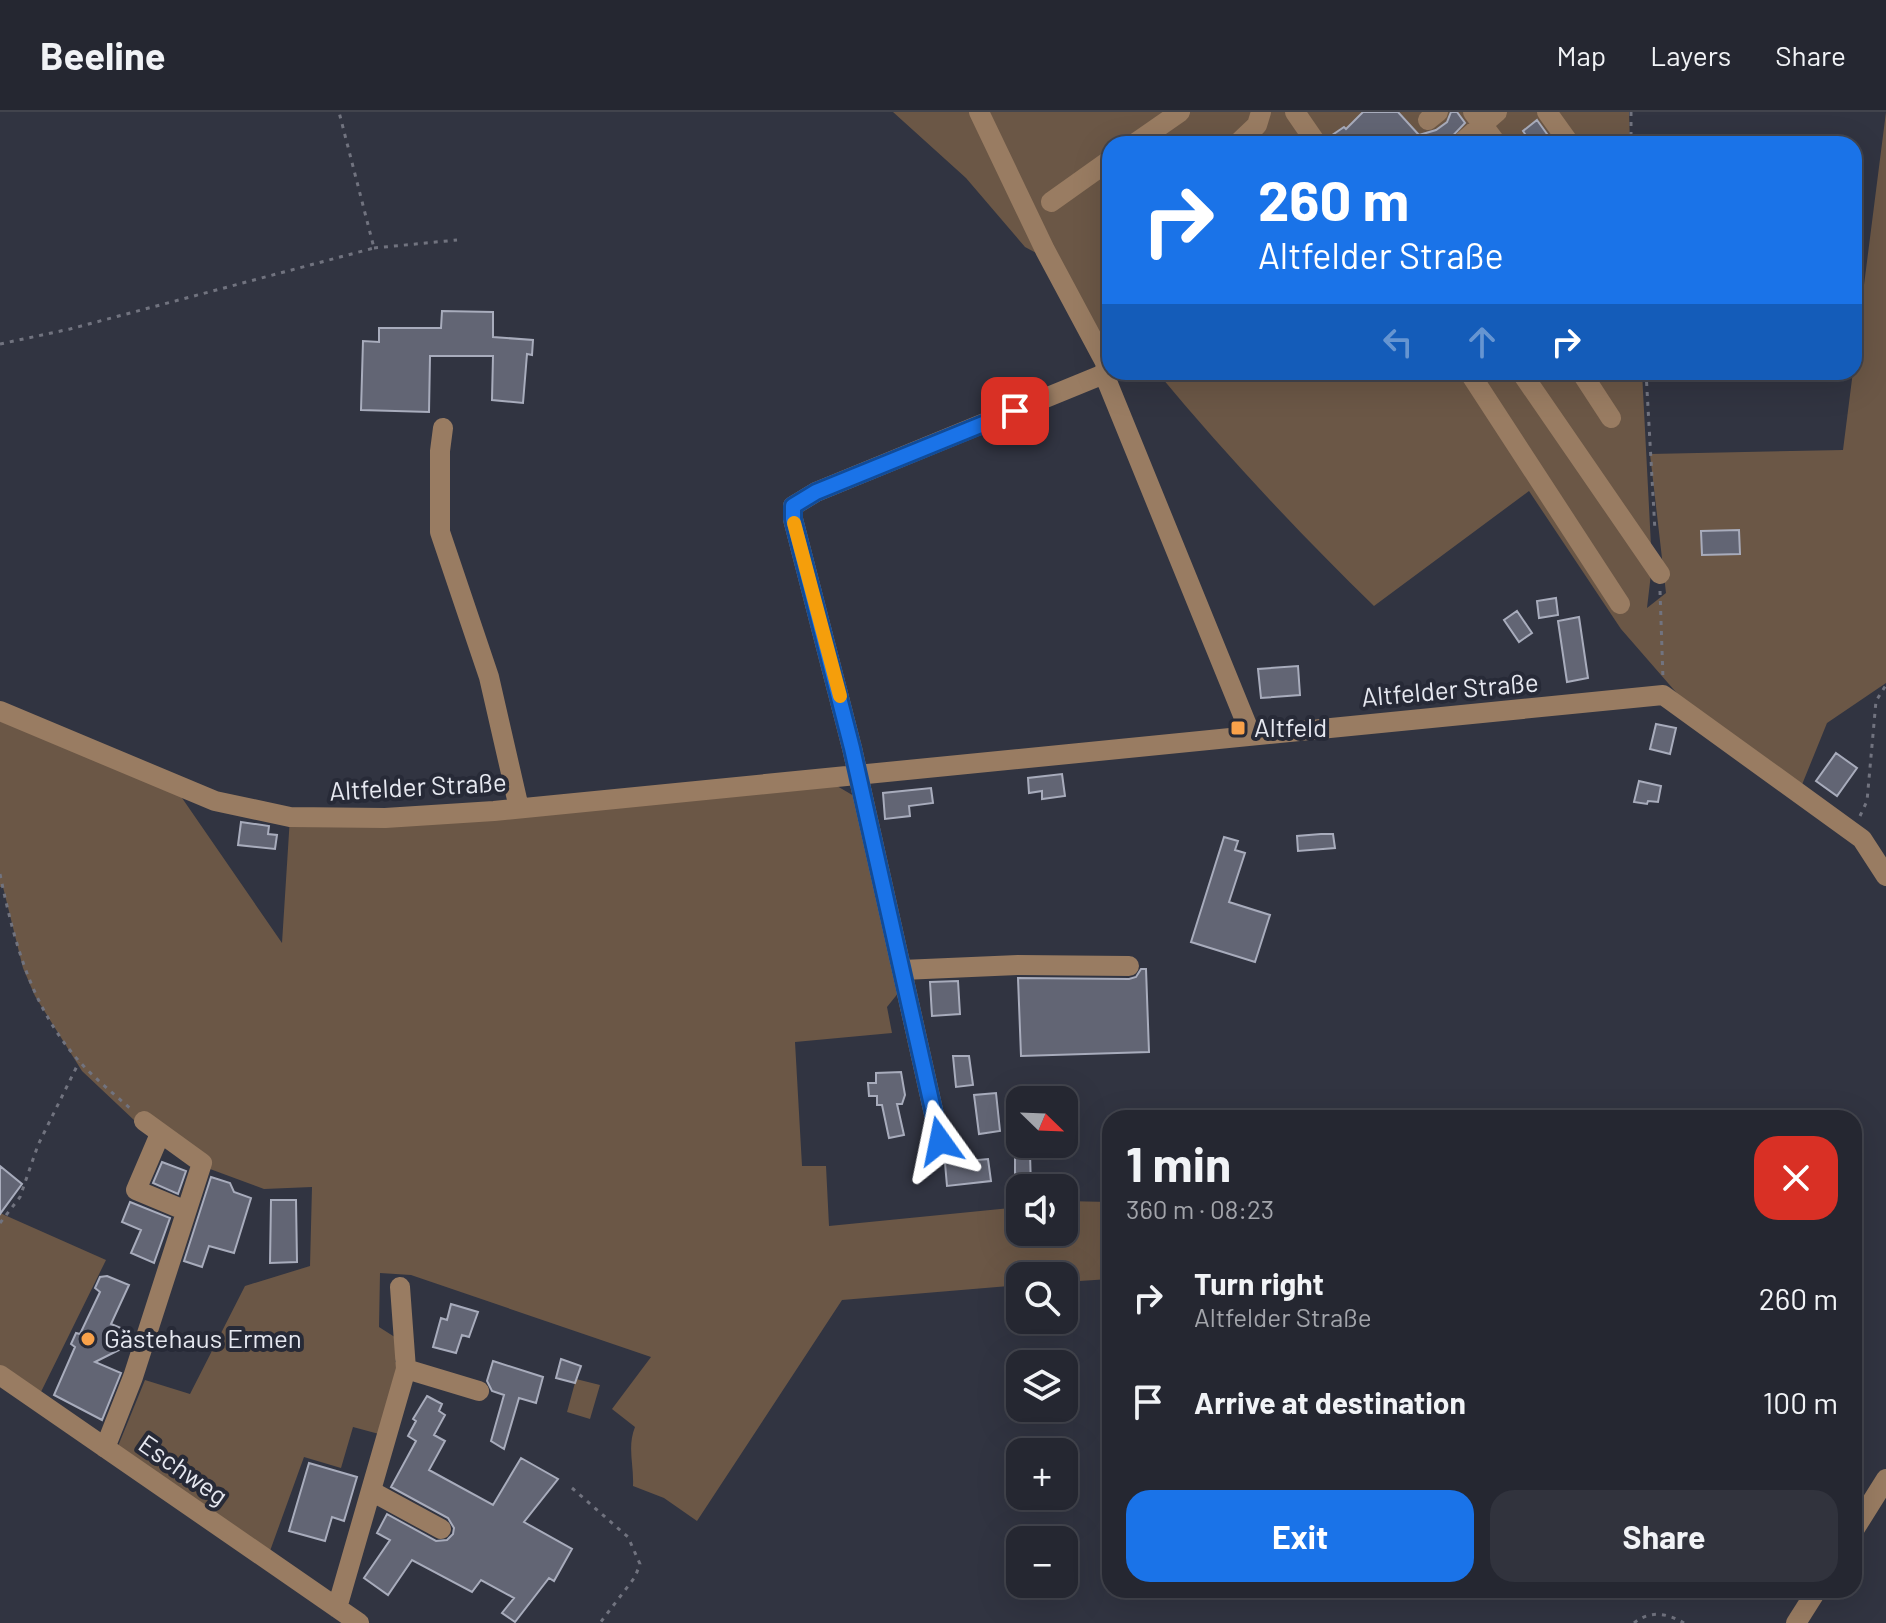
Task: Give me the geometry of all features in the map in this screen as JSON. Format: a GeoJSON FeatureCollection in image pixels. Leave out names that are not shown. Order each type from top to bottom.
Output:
{"type":"FeatureCollection","features":[{"type":"Feature","properties":{"kind":"street"},"geometry":{"type":"LineString","coordinates":[[979,112],[1045,250],[1102,357]]}},
{"type":"Feature","properties":{"kind":"street"},"geometry":{"type":"LineString","coordinates":[[1146,136],[1180,112]]}},
{"type":"Feature","properties":{"kind":"street"},"geometry":{"type":"LineString","coordinates":[[1245,136],[1257,125],[1261,112]]}},
{"type":"Feature","properties":{"kind":"street"},"geometry":{"type":"LineString","coordinates":[[1295,112],[1312,136]]}},
{"type":"Feature","properties":{"kind":"street"},"geometry":{"type":"LineString","coordinates":[[1547,112],[1564,136]]}},
{"type":"Feature","properties":{"kind":"street"},"geometry":{"type":"LineString","coordinates":[[1467,136],[1484,116],[1493,136]]}},
{"type":"Feature","properties":{"kind":"street"},"geometry":{"type":"LineString","coordinates":[[1051,202],[1102,166]]}},
{"type":"Feature","properties":{"kind":"street"},"geometry":{"type":"LineString","coordinates":[[940,1141],[857,774],[793,519],[793,506],[816,492],[1102,375]]}},
{"type":"Feature","properties":{"kind":"street"},"geometry":{"type":"LineString","coordinates":[[1106,380],[1251,735]]}},
{"type":"Feature","properties":{"kind":"street"},"geometry":{"type":"LineString","coordinates":[[1474,380],[1620,604]]}},
{"type":"Feature","properties":{"kind":"street"},"geometry":{"type":"LineString","coordinates":[[1527,380],[1660,574]]}},
{"type":"Feature","properties":{"kind":"street"},"geometry":{"type":"LineString","coordinates":[[1586,380],[1611,418]]}},
{"type":"Feature","properties":{"kind":"street"},"geometry":{"type":"LineString","coordinates":[[443,428],[440,532],[489,677],[519,808]]}},
{"type":"Feature","properties":{"kind":"street","name":"Altfelder Straße"},"geometry":{"type":"LineString","coordinates":[[0,711],[215,801],[290,817],[385,818],[519,808],[1663,695],[1862,839],[1886,876]]}},
{"type":"Feature","properties":{"kind":"street"},"geometry":{"type":"LineString","coordinates":[[902,970],[1018,965],[1129,966]]}},
{"type":"Feature","properties":{"kind":"street"},"geometry":{"type":"LineString","coordinates":[[105,1448],[133,1377],[184,1210],[202,1163],[152,1128],[136,1190],[184,1210]]}},
{"type":"Feature","properties":{"kind":"street"},"geometry":{"type":"LineString","coordinates":[[337,1608],[406,1369],[400,1287]]}},
{"type":"Feature","properties":{"kind":"street"},"geometry":{"type":"LineString","coordinates":[[406,1369],[479,1391]]}},
{"type":"Feature","properties":{"kind":"street","name":"Eschweg"},"geometry":{"type":"LineString","coordinates":[[0,1375],[359,1623]]}},
{"type":"Feature","properties":{"kind":"street"},"geometry":{"type":"LineString","coordinates":[[1862,1517],[1886,1479]]}},
{"type":"Feature","properties":{"kind":"street"},"geometry":{"type":"LineString","coordinates":[[371,1491],[441,1529]]}},
{"type":"Feature","properties":{"kind":"street"},"geometry":{"type":"LineString","coordinates":[[1796,1623],[1812,1598]]}},
{"type":"Feature","properties":{"kind":"path"},"geometry":{"type":"LineString","coordinates":[[339,112],[374,248]]}},
{"type":"Feature","properties":{"kind":"path"},"geometry":{"type":"LineString","coordinates":[[1631,112],[1631,136]]}},
{"type":"Feature","properties":{"kind":"path"},"geometry":{"type":"LineString","coordinates":[[0,344],[70,329],[374,248],[457,240]]}},
{"type":"Feature","properties":{"kind":"path"},"geometry":{"type":"LineString","coordinates":[[1853,832],[1867,801],[1876,701],[1886,685]]}},
{"type":"Feature","properties":{"kind":"path"},"geometry":{"type":"LineString","coordinates":[[0,874],[14,941],[35,996],[79,1062],[152,1128]]}},
{"type":"Feature","properties":{"kind":"path"},"geometry":{"type":"LineString","coordinates":[[0,1223],[20,1197],[38,1145],[79,1062]]}},
{"type":"Feature","properties":{"kind":"path"},"geometry":{"type":"LineString","coordinates":[[572,1488],[628,1537],[640,1564],[635,1577],[600,1623]]}},
{"type":"Feature","properties":{"kind":"path"},"geometry":{"type":"LineString","coordinates":[[1634,1623],[1654,1613],[1672,1616],[1684,1623]]}},
{"type":"Feature","properties":{"kind":"shaded area"},"geometry":{"type":"Polygon","coordinates":[[[893,112],[1629,112],[1630,136],[1102,136],[1102,345],[1040,255],[1025,247],[966,178],[893,112]]]}},
{"type":"Feature","properties":{"kind":"shaded area"},"geometry":{"type":"Polygon","coordinates":[[[1886,112],[1886,683],[1827,723],[1799,792],[1688,706],[1621,629],[1529,491],[1374,606],[1262,492],[1164,380],[1642,380],[1652,565],[1647,608],[1666,593],[1650,454],[1843,450],[1852,380],[1862,380],[1862,301],[1886,112]]]}},
{"type":"Feature","properties":{"kind":"shaded area"},"geometry":{"type":"Polygon","coordinates":[[[0,711],[171,782],[282,943],[290,817],[837,786],[854,796],[899,992],[887,1007],[892,1033],[795,1042],[802,1166],[826,1166],[829,1226],[1006,1208],[1006,1246],[1078,1246],[1078,1201],[1102,1202],[1102,1280],[1078,1281],[1078,1262],[1006,1262],[1006,1286],[842,1300],[697,1521],[664,1498],[633,1486],[631,1449],[635,1427],[612,1409],[651,1357],[411,1275],[380,1273],[379,1327],[401,1341],[395,1362],[402,1364],[379,1434],[353,1427],[341,1468],[304,1457],[266,1562],[116,1451],[145,1380],[190,1394],[245,1286],[310,1266],[312,1187],[264,1189],[210,1169],[135,1121],[82,1071],[35,996],[23,968],[3,887],[0,887],[0,711]]]}},
{"type":"Feature","properties":{"kind":"shaded area"},"geometry":{"type":"Polygon","coordinates":[[[0,1213],[106,1260],[37,1400],[0,1375],[0,1213]]]}},
{"type":"Feature","properties":{"kind":"shaded area"},"geometry":{"type":"Polygon","coordinates":[[[576,1379],[600,1385],[590,1419],[567,1412],[576,1379]]]}},
{"type":"Feature","properties":{"kind":"building"},"geometry":{"type":"Polygon","coordinates":[[[1363,112],[1398,112],[1419,135],[1436,130],[1447,122],[1451,112],[1457,112],[1465,123],[1453,136],[1331,136],[1344,127],[1346,129],[1363,112]]]}},
{"type":"Feature","properties":{"kind":"building"},"geometry":{"type":"Polygon","coordinates":[[[1537,120],[1548,136],[1526,136],[1523,131],[1537,120]]]}},
{"type":"Feature","properties":{"kind":"building"},"geometry":{"type":"Polygon","coordinates":[[[442,311],[493,312],[493,337],[533,340],[532,355],[527,354],[523,403],[492,400],[493,356],[430,356],[429,412],[361,410],[363,341],[379,342],[379,328],[441,328],[442,311]]]}},
{"type":"Feature","properties":{"kind":"building"},"geometry":{"type":"Polygon","coordinates":[[[1739,530],[1740,554],[1702,555],[1701,531],[1739,530]]]}},
{"type":"Feature","properties":{"kind":"building"},"geometry":{"type":"Polygon","coordinates":[[[1556,598],[1558,615],[1539,618],[1537,601],[1556,598]]]}},
{"type":"Feature","properties":{"kind":"building"},"geometry":{"type":"Polygon","coordinates":[[[1517,611],[1532,633],[1519,642],[1504,620],[1517,611]]]}},
{"type":"Feature","properties":{"kind":"building"},"geometry":{"type":"Polygon","coordinates":[[[1579,617],[1588,678],[1567,682],[1558,621],[1579,617]]]}},
{"type":"Feature","properties":{"kind":"building"},"geometry":{"type":"Polygon","coordinates":[[[1298,666],[1300,695],[1261,698],[1258,669],[1298,666]]]}},
{"type":"Feature","properties":{"kind":"building"},"geometry":{"type":"Polygon","coordinates":[[[1656,724],[1676,728],[1670,754],[1650,749],[1656,724]]]}},
{"type":"Feature","properties":{"kind":"building"},"geometry":{"type":"Polygon","coordinates":[[[1836,753],[1857,768],[1837,796],[1816,781],[1836,753]]]}},
{"type":"Feature","properties":{"kind":"building"},"geometry":{"type":"Polygon","coordinates":[[[1062,774],[1065,796],[1042,799],[1042,791],[1029,793],[1028,778],[1062,774]]]}},
{"type":"Feature","properties":{"kind":"building"},"geometry":{"type":"Polygon","coordinates":[[[1639,781],[1661,786],[1658,802],[1634,802],[1639,781]]]}},
{"type":"Feature","properties":{"kind":"building"},"geometry":{"type":"Polygon","coordinates":[[[931,788],[933,803],[909,806],[910,816],[885,819],[883,793],[931,788]]]}},
{"type":"Feature","properties":{"kind":"building"},"geometry":{"type":"Polygon","coordinates":[[[241,822],[269,826],[268,834],[277,835],[275,849],[238,845],[241,822]]]}},
{"type":"Feature","properties":{"kind":"building"},"geometry":{"type":"Polygon","coordinates":[[[1333,834],[1335,848],[1298,851],[1297,836],[1333,834]]]}},
{"type":"Feature","properties":{"kind":"building"},"geometry":{"type":"Polygon","coordinates":[[[1224,837],[1238,841],[1235,850],[1245,853],[1229,902],[1270,915],[1255,962],[1191,942],[1224,837]]]}},
{"type":"Feature","properties":{"kind":"building"},"geometry":{"type":"Polygon","coordinates":[[[1141,969],[1146,969],[1149,1052],[1021,1056],[1018,978],[1129,979],[1136,977],[1141,969]]]}},
{"type":"Feature","properties":{"kind":"building"},"geometry":{"type":"Polygon","coordinates":[[[958,981],[960,1014],[932,1016],[930,982],[958,981]]]}},
{"type":"Feature","properties":{"kind":"building"},"geometry":{"type":"Polygon","coordinates":[[[953,1056],[969,1056],[973,1085],[956,1087],[953,1056]]]}},
{"type":"Feature","properties":{"kind":"building"},"geometry":{"type":"Polygon","coordinates":[[[901,1072],[905,1095],[902,1104],[897,1104],[904,1135],[889,1138],[882,1105],[877,1105],[877,1096],[869,1096],[868,1083],[876,1083],[876,1073],[901,1072]]]}},
{"type":"Feature","properties":{"kind":"building"},"geometry":{"type":"Polygon","coordinates":[[[996,1093],[1000,1131],[979,1134],[974,1095],[996,1093]]]}},
{"type":"Feature","properties":{"kind":"building"},"geometry":{"type":"Polygon","coordinates":[[[1015,1158],[1030,1158],[1031,1174],[1015,1174],[1015,1158]]]}},
{"type":"Feature","properties":{"kind":"building"},"geometry":{"type":"Polygon","coordinates":[[[988,1159],[991,1181],[947,1186],[945,1163],[988,1159]]]}},
{"type":"Feature","properties":{"kind":"building"},"geometry":{"type":"Polygon","coordinates":[[[162,1162],[186,1171],[178,1194],[153,1183],[162,1162]]]}},
{"type":"Feature","properties":{"kind":"building"},"geometry":{"type":"Polygon","coordinates":[[[0,1166],[22,1184],[0,1214],[0,1166]]]}},
{"type":"Feature","properties":{"kind":"building"},"geometry":{"type":"Polygon","coordinates":[[[211,1177],[230,1183],[234,1192],[251,1198],[234,1253],[209,1246],[202,1267],[184,1261],[211,1177]]]}},
{"type":"Feature","properties":{"kind":"building"},"geometry":{"type":"Polygon","coordinates":[[[271,1200],[296,1200],[297,1262],[270,1263],[271,1200]]]}},
{"type":"Feature","properties":{"kind":"building"},"geometry":{"type":"Polygon","coordinates":[[[130,1202],[170,1218],[154,1263],[131,1253],[141,1230],[122,1222],[130,1202]]]}},
{"type":"Feature","properties":{"kind":"building","name":"Gästehaus Ermen"},"geometry":{"type":"Polygon","coordinates":[[[107,1276],[129,1285],[111,1324],[128,1331],[119,1350],[95,1362],[121,1373],[102,1420],[54,1395],[75,1347],[71,1344],[76,1333],[80,1334],[100,1292],[95,1288],[100,1277],[107,1276]]]}},
{"type":"Feature","properties":{"kind":"building"},"geometry":{"type":"Polygon","coordinates":[[[451,1304],[478,1312],[469,1337],[462,1335],[456,1353],[433,1347],[441,1318],[447,1320],[451,1304]]]}},
{"type":"Feature","properties":{"kind":"building"},"geometry":{"type":"Polygon","coordinates":[[[561,1359],[581,1366],[575,1383],[556,1378],[561,1359]]]}},
{"type":"Feature","properties":{"kind":"building"},"geometry":{"type":"Polygon","coordinates":[[[493,1361],[543,1377],[536,1403],[519,1398],[504,1449],[491,1441],[504,1395],[492,1391],[487,1381],[493,1361]]]}},
{"type":"Feature","properties":{"kind":"building"},"geometry":{"type":"Polygon","coordinates":[[[427,1396],[442,1404],[439,1411],[445,1415],[434,1435],[445,1441],[429,1470],[493,1505],[521,1458],[558,1479],[524,1522],[572,1549],[554,1581],[549,1578],[515,1622],[502,1613],[514,1598],[481,1580],[472,1592],[412,1560],[388,1595],[364,1578],[390,1540],[377,1533],[387,1514],[436,1541],[447,1540],[453,1534],[454,1528],[448,1518],[391,1487],[416,1441],[408,1436],[416,1421],[413,1419],[427,1396]]]}},
{"type":"Feature","properties":{"kind":"building"},"geometry":{"type":"Polygon","coordinates":[[[309,1463],[357,1477],[344,1521],[332,1517],[325,1541],[289,1531],[309,1463]]]}},
{"type":"Feature","properties":{"kind":"slow traffic"},"geometry":{"type":"LineString","coordinates":[[794,523],[840,696]]}},
{"type":"Feature","properties":{"kind":"place","name":"Altfeld"},"geometry":{"type":"Point","coordinates":[1238,728]}},
{"type":"Feature","properties":{"kind":"place","name":"Gästehaus Ermen"},"geometry":{"type":"Point","coordinates":[88,1339]}},
{"type":"Feature","properties":{"kind":"route"},"geometry":{"type":"LineString","coordinates":[[940,1141],[852,748],[793,519],[793,506],[816,492],[1015,411]]}}]}
